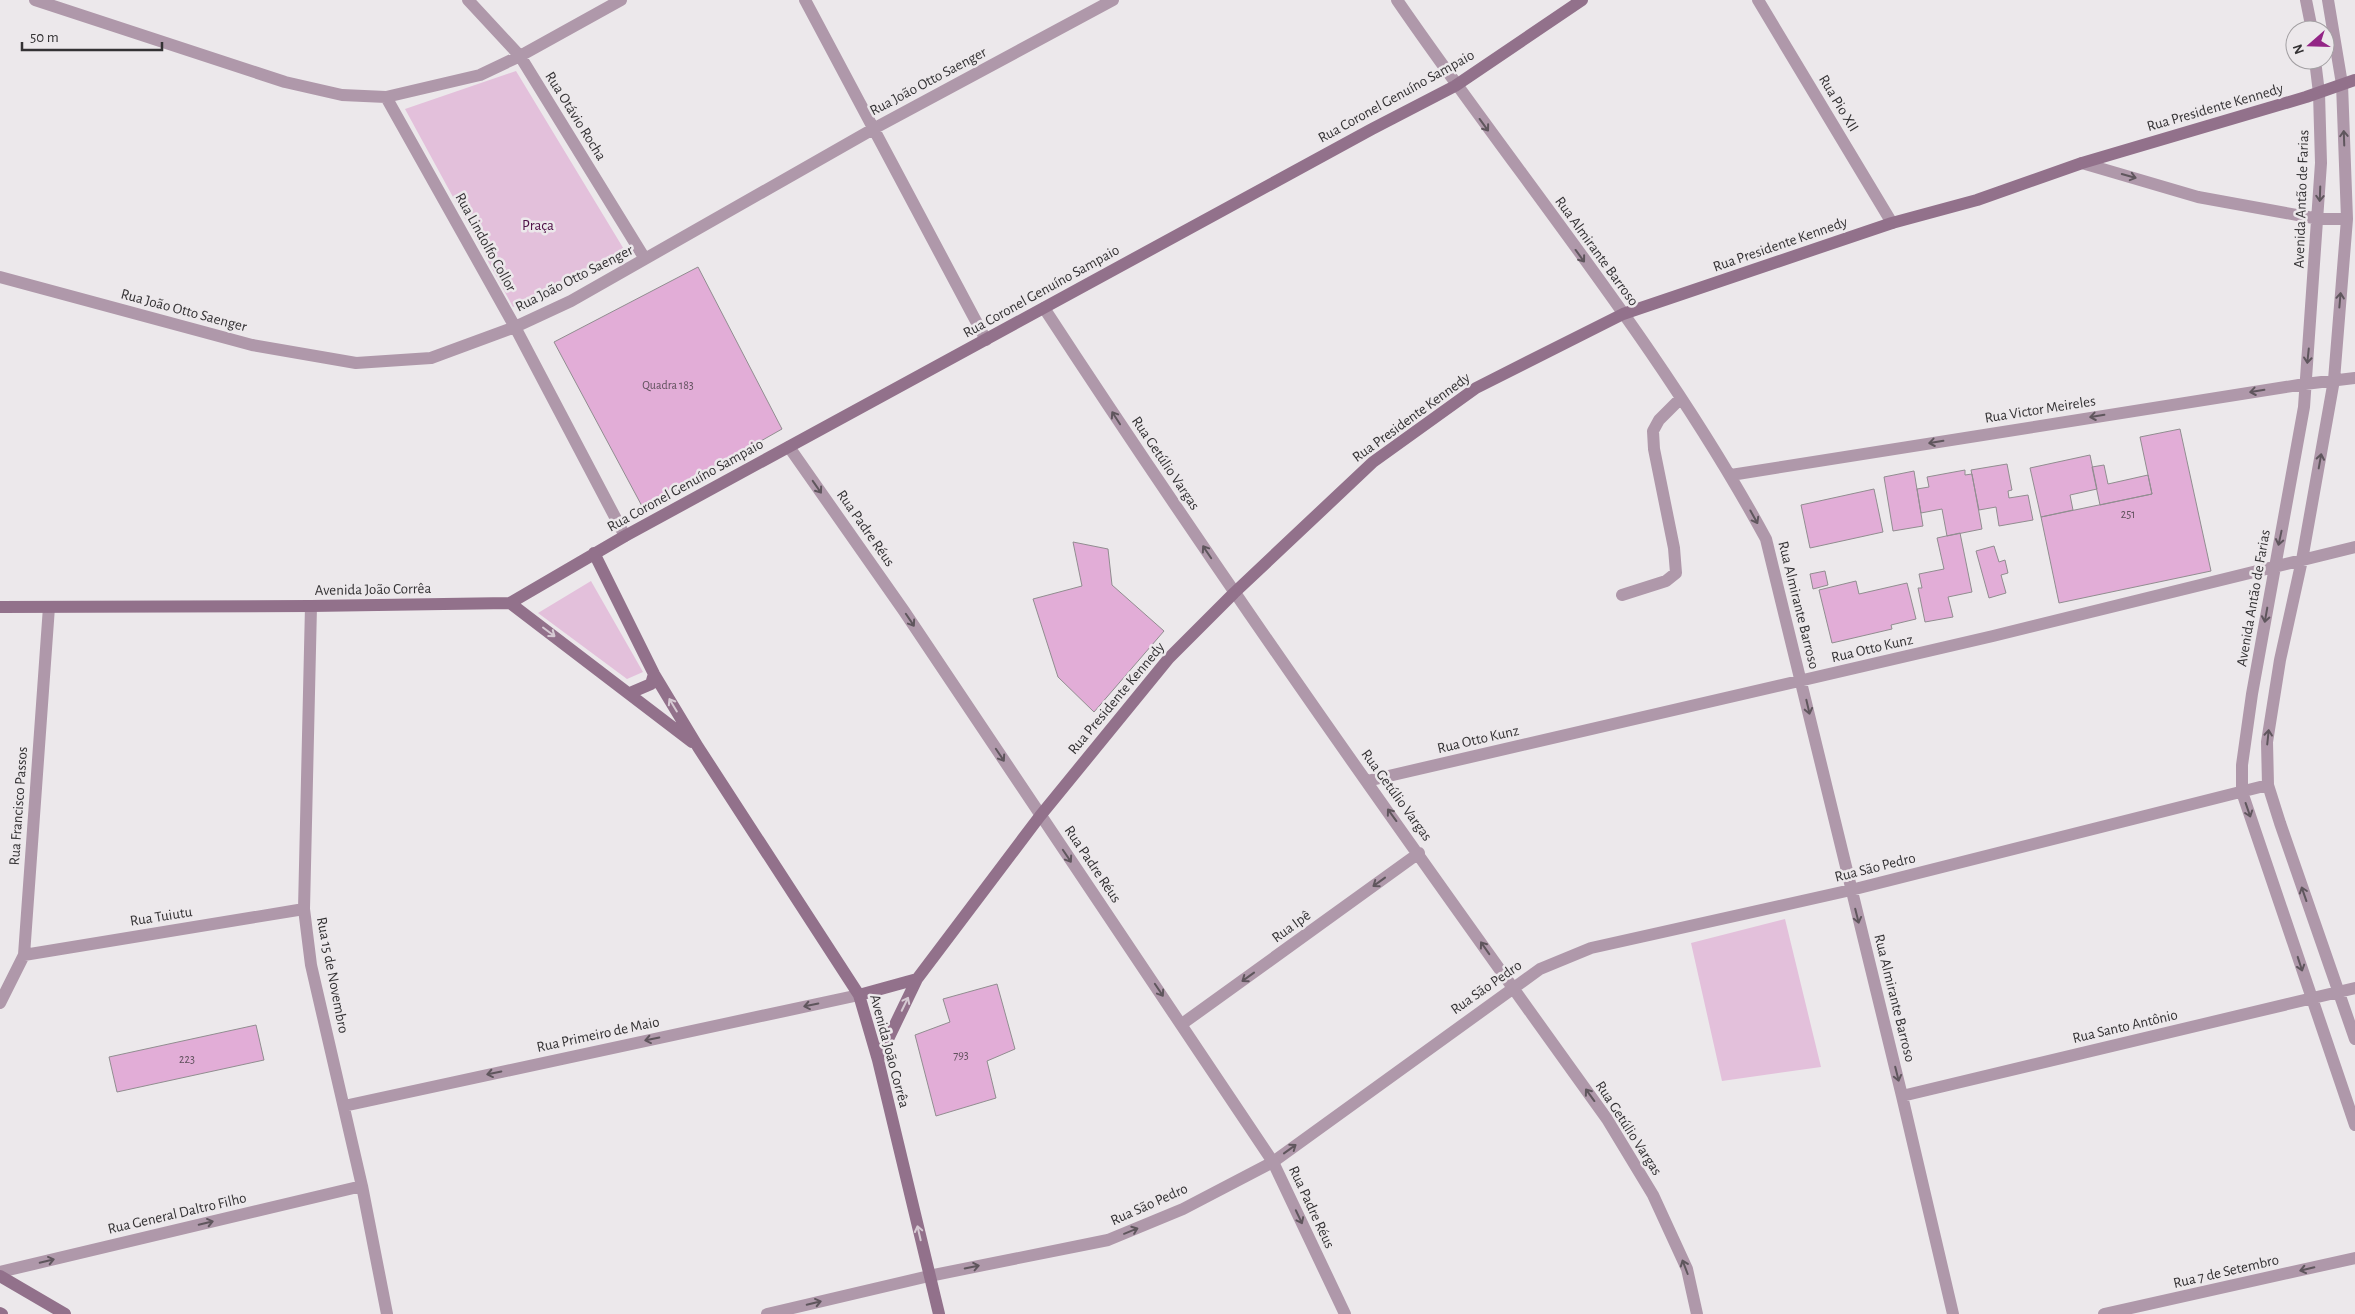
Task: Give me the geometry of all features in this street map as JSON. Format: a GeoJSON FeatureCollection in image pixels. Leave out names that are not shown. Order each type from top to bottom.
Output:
{"type":"FeatureCollection","features":[{"type":"Feature","properties":{"kind":"main road","name":"Rua Coronel Genuíno Sampaio"},"geometry":{"type":"LineString","coordinates":[[510,603],[625,536],[1372,128],[1456,86],[1582,0]]}},
{"type":"Feature","properties":{"kind":"main road","name":"Rua Presidente Kennedy"},"geometry":{"type":"LineString","coordinates":[[878,1060],[917,979],[1040,816],[1169,658],[1234,593],[1373,462],[1476,388],[1623,314],[1892,223],[1977,200],[2082,163],[2319,93],[2355,80]]}},
{"type":"Feature","properties":{"kind":"main road","name":"Avenida João Corrêa"},"geometry":{"type":"LineString","coordinates":[[594,553],[654,674],[698,747],[859,995],[878,1060],[939,1314]]}},
{"type":"Feature","properties":{"kind":"main road","name":"Avenida João Corrêa"},"geometry":{"type":"LineString","coordinates":[[0,607],[510,603],[630,693],[698,747]]}},
{"type":"Feature","properties":{"kind":"main road"},"geometry":{"type":"LineString","coordinates":[[630,693],[652,684],[654,674]]}},
{"type":"Feature","properties":{"kind":"main road"},"geometry":{"type":"LineString","coordinates":[[859,995],[917,979]]}},
{"type":"Feature","properties":{"kind":"main road"},"geometry":{"type":"LineString","coordinates":[[0,1274],[65,1314]]}},
{"type":"Feature","properties":{"kind":"street"},"geometry":{"type":"LineString","coordinates":[[35,0],[285,82],[342,95],[386,97],[480,75],[520,56],[621,0]]}},
{"type":"Feature","properties":{"kind":"street","name":"Rua Otávio Rocha"},"geometry":{"type":"LineString","coordinates":[[468,0],[520,56],[645,260]]}},
{"type":"Feature","properties":{"kind":"street"},"geometry":{"type":"LineString","coordinates":[[805,0],[875,128],[986,340]]}},
{"type":"Feature","properties":{"kind":"street","name":"Rua João Otto Saenger"},"geometry":{"type":"LineString","coordinates":[[0,277],[252,345],[356,363],[431,358],[515,327],[571,301],[875,128],[1113,0]]}},
{"type":"Feature","properties":{"kind":"street","name":"Rua Almirante Barroso"},"geometry":{"type":"LineString","coordinates":[[1397,0],[1456,86],[1623,314],[1731,475],[1766,539],[1902,1096],[1952,1314]]}},
{"type":"Feature","properties":{"kind":"street","name":"Rua Pio XII"},"geometry":{"type":"LineString","coordinates":[[1758,0],[1892,223]]}},
{"type":"Feature","properties":{"kind":"street"},"geometry":{"type":"LineString","coordinates":[[2306,0],[2310,20]]}},
{"type":"Feature","properties":{"kind":"street"},"geometry":{"type":"LineString","coordinates":[[2328,0],[2342,84],[2347,218],[2334,380],[2302,560],[2280,660],[2267,742],[2268,785],[2355,1039]]}},
{"type":"Feature","properties":{"kind":"street","name":"Avenida Antão de Farias"},"geometry":{"type":"LineString","coordinates":[[2316,70],[2319,93],[2321,163],[2319,219],[2304,407],[2252,694],[2242,765],[2242,792],[2355,1125]]}},
{"type":"Feature","properties":{"kind":"street","name":"Rua Lindolfo Collor"},"geometry":{"type":"LineString","coordinates":[[386,97],[515,327],[625,536]]}},
{"type":"Feature","properties":{"kind":"street"},"geometry":{"type":"LineString","coordinates":[[2082,163],[2198,197],[2319,219],[2347,218]]}},
{"type":"Feature","properties":{"kind":"street","name":"Rua Getúlio Vargas"},"geometry":{"type":"LineString","coordinates":[[1044,308],[1234,593],[1607,1119],[1653,1195],[1687,1269],[1697,1314]]}},
{"type":"Feature","properties":{"kind":"street","name":"Rua Victor Meireles"},"geometry":{"type":"LineString","coordinates":[[1731,475],[2305,384],[2355,378]]}},
{"type":"Feature","properties":{"kind":"street"},"geometry":{"type":"LineString","coordinates":[[1622,596],[1666,582],[1676,573],[1674,548],[1654,449],[1653,431],[1659,420],[1680,399]]}},
{"type":"Feature","properties":{"kind":"street","name":"Rua Padre Réus"},"geometry":{"type":"LineString","coordinates":[[789,447],[904,611],[1273,1162],[1345,1314]]}},
{"type":"Feature","properties":{"kind":"street","name":"Rua Otto Kunz"},"geometry":{"type":"LineString","coordinates":[[1367,781],[1802,681],[2355,547]]}},
{"type":"Feature","properties":{"kind":"street","name":"Rua Francisco Passos"},"geometry":{"type":"LineString","coordinates":[[0,1003],[24,954],[49,606]]}},
{"type":"Feature","properties":{"kind":"street","name":"Rua 15 de Novembro"},"geometry":{"type":"LineString","coordinates":[[311,606],[304,909],[311,965],[362,1186],[387,1314]]}},
{"type":"Feature","properties":{"kind":"street","name":"Rua São Pedro"},"geometry":{"type":"LineString","coordinates":[[767,1314],[929,1276],[1108,1240],[1183,1209],[1273,1162],[1512,987],[1540,969],[1591,948],[1851,890],[2268,785]]}},
{"type":"Feature","properties":{"kind":"street","name":"Rua Ipê"},"geometry":{"type":"LineString","coordinates":[[1182,1024],[1419,853]]}},
{"type":"Feature","properties":{"kind":"street","name":"Rua Tuiutu"},"geometry":{"type":"LineString","coordinates":[[24,954],[304,909]]}},
{"type":"Feature","properties":{"kind":"street","name":"Rua Santo Antônio"},"geometry":{"type":"LineString","coordinates":[[1902,1096],[2355,988]]}},
{"type":"Feature","properties":{"kind":"street","name":"Rua Primeiro de Maio"},"geometry":{"type":"LineString","coordinates":[[344,1106],[859,995]]}},
{"type":"Feature","properties":{"kind":"street","name":"Rua General Daltro Filho"},"geometry":{"type":"LineString","coordinates":[[0,1274],[362,1186]]}},
{"type":"Feature","properties":{"kind":"street","name":"Rua 7 de Setembro"},"geometry":{"type":"LineString","coordinates":[[2104,1314],[2355,1258]]}},
{"type":"Feature","properties":{"kind":"green space","name":"Praça"},"geometry":{"type":"Polygon","coordinates":[[[516,71],[625,251],[513,307],[405,109],[516,71]]]}},
{"type":"Feature","properties":{"kind":"green space"},"geometry":{"type":"Polygon","coordinates":[[[591,581],[643,672],[627,679],[538,613],[591,581]]]}},
{"type":"Feature","properties":{"kind":"green space"},"geometry":{"type":"Polygon","coordinates":[[[1785,919],[1821,1067],[1722,1081],[1691,943],[1785,919]]]}},
{"type":"Feature","properties":{"kind":"building"},"geometry":{"type":"Polygon","coordinates":[[[698,267],[782,429],[643,508],[554,342],[698,267]]]}},
{"type":"Feature","properties":{"kind":"building"},"geometry":{"type":"Polygon","coordinates":[[[2180,429],[2211,571],[2059,603],[2041,517],[2152,494],[2140,437],[2180,429]]]}},
{"type":"Feature","properties":{"kind":"building"},"geometry":{"type":"Polygon","coordinates":[[[2090,455],[2097,489],[2070,495],[2073,510],[2041,517],[2030,468],[2090,455]]]}},
{"type":"Feature","properties":{"kind":"building"},"geometry":{"type":"Polygon","coordinates":[[[2007,464],[2012,490],[2008,491],[2009,498],[2028,495],[2033,520],[1999,526],[1996,507],[1979,510],[1971,470],[2007,464]]]}},
{"type":"Feature","properties":{"kind":"building"},"geometry":{"type":"Polygon","coordinates":[[[2104,465],[2108,484],[2148,475],[2152,494],[2100,505],[2092,467],[2104,465]]]}},
{"type":"Feature","properties":{"kind":"building"},"geometry":{"type":"Polygon","coordinates":[[[1965,470],[1965,475],[1972,474],[1982,529],[1947,536],[1942,509],[1921,513],[1917,489],[1929,487],[1927,477],[1965,470]]]}},
{"type":"Feature","properties":{"kind":"building"},"geometry":{"type":"Polygon","coordinates":[[[1914,471],[1923,526],[1893,531],[1884,477],[1914,471]]]}},
{"type":"Feature","properties":{"kind":"building"},"geometry":{"type":"Polygon","coordinates":[[[1874,489],[1883,532],[1810,548],[1801,505],[1874,489]]]}},
{"type":"Feature","properties":{"kind":"building"},"geometry":{"type":"Polygon","coordinates":[[[1960,533],[1972,592],[1948,597],[1953,617],[1925,622],[1918,588],[1922,588],[1919,574],[1944,569],[1937,538],[1960,533]]]}},
{"type":"Feature","properties":{"kind":"building"},"geometry":{"type":"Polygon","coordinates":[[[1073,542],[1108,549],[1112,585],[1164,631],[1094,712],[1058,677],[1033,599],[1082,586],[1073,542]]]}},
{"type":"Feature","properties":{"kind":"building"},"geometry":{"type":"Polygon","coordinates":[[[1994,546],[1999,562],[2005,560],[2008,573],[2001,575],[2006,593],[1989,598],[1976,551],[1994,546]]]}},
{"type":"Feature","properties":{"kind":"building"},"geometry":{"type":"Polygon","coordinates":[[[1825,571],[1828,585],[1813,589],[1810,574],[1825,571]]]}},
{"type":"Feature","properties":{"kind":"building"},"geometry":{"type":"Polygon","coordinates":[[[1856,581],[1859,594],[1907,583],[1916,619],[1891,625],[1892,629],[1832,643],[1819,590],[1856,581]]]}},
{"type":"Feature","properties":{"kind":"building"},"geometry":{"type":"Polygon","coordinates":[[[997,984],[1015,1049],[987,1061],[996,1098],[936,1116],[915,1035],[950,1022],[943,999],[997,984]]]}},
{"type":"Feature","properties":{"kind":"building"},"geometry":{"type":"Polygon","coordinates":[[[256,1025],[264,1060],[117,1092],[109,1057],[256,1025]]]}}]}
